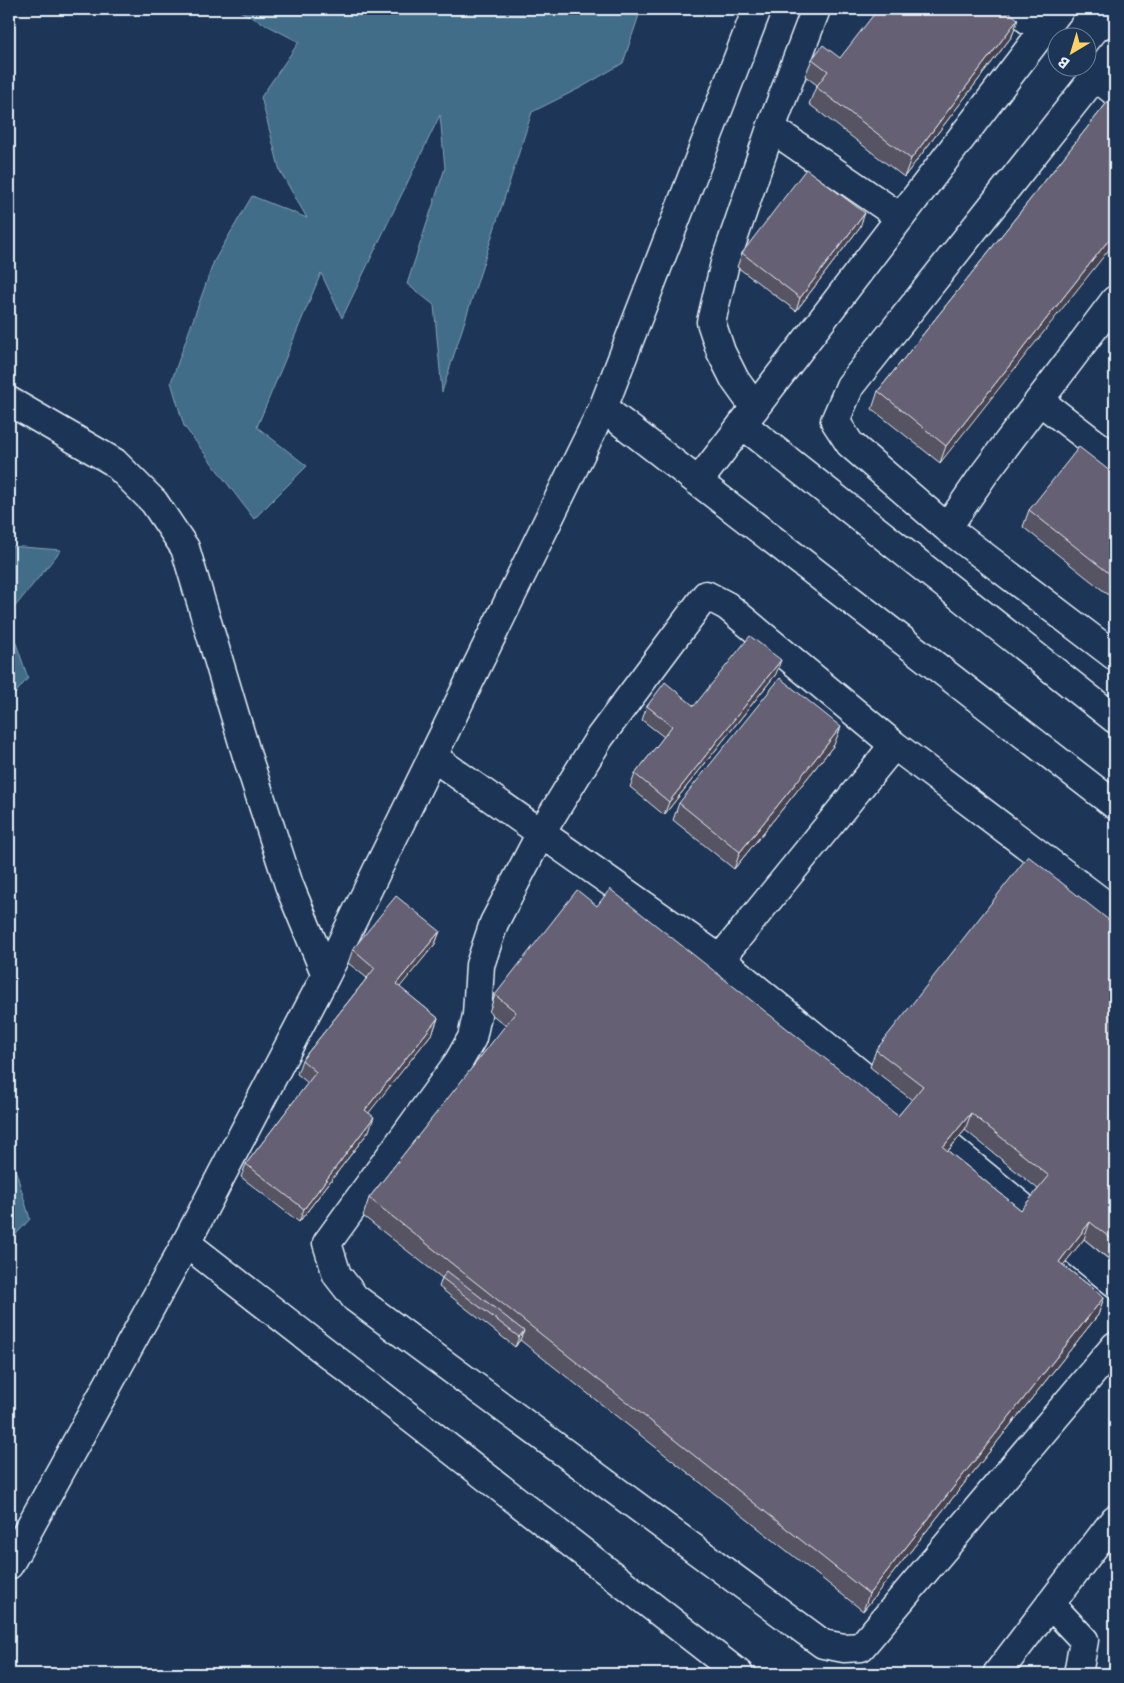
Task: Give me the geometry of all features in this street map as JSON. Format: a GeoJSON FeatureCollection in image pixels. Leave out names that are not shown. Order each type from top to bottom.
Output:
{"type":"FeatureCollection","features":[{"type":"Feature","properties":{"kind":"lane"},"geometry":{"type":"LineString","coordinates":[[9,1565],[186,1243],[326,975],[603,408],[757,9]]}},
{"type":"Feature","properties":{"kind":"lane"},"geometry":{"type":"LineString","coordinates":[[816,9],[771,128],[725,263],[711,322],[721,352],[735,380],[748,416],[1115,718]]}},
{"type":"Feature","properties":{"kind":"lane"},"geometry":{"type":"LineString","coordinates":[[1013,9],[1044,31]]}},
{"type":"Feature","properties":{"kind":"lane"},"geometry":{"type":"LineString","coordinates":[[698,482],[1060,9]]}},
{"type":"Feature","properties":{"kind":"lane"},"geometry":{"type":"LineString","coordinates":[[1115,51],[1105,84],[850,386],[835,421],[850,444],[947,528],[1115,656]]}},
{"type":"Feature","properties":{"kind":"lane"},"geometry":{"type":"LineString","coordinates":[[771,128],[900,217]]}},
{"type":"Feature","properties":{"kind":"lane"},"geometry":{"type":"LineString","coordinates":[[947,528],[984,474],[1115,300]]}},
{"type":"Feature","properties":{"kind":"lane"},"geometry":{"type":"LineString","coordinates":[[9,401],[114,462],[154,502],[185,548],[247,756],[289,885],[326,975]]}},
{"type":"Feature","properties":{"kind":"lane"},"geometry":{"type":"LineString","coordinates":[[1040,401],[1115,459]]}},
{"type":"Feature","properties":{"kind":"lane"},"geometry":{"type":"LineString","coordinates":[[603,408],[1115,805]]}},
{"type":"Feature","properties":{"kind":"lane"},"geometry":{"type":"LineString","coordinates":[[1115,912],[894,745],[727,606],[706,595],[600,738],[541,833],[494,923],[482,956],[477,1015],[472,1038],[459,1061],[326,1243],[337,1276],[355,1298],[823,1644],[844,1648],[861,1647],[1115,1346]]}},
{"type":"Feature","properties":{"kind":"lane"},"geometry":{"type":"LineString","coordinates":[[720,959],[894,745]]}},
{"type":"Feature","properties":{"kind":"lane"},"geometry":{"type":"LineString","coordinates":[[433,757],[720,959],[1115,1283]]}},
{"type":"Feature","properties":{"kind":"lane"},"geometry":{"type":"LineString","coordinates":[[186,1243],[739,1674]]}},
{"type":"Feature","properties":{"kind":"lane"},"geometry":{"type":"LineString","coordinates":[[997,1674],[1115,1519]]}},
{"type":"Feature","properties":{"kind":"lane"},"geometry":{"type":"LineString","coordinates":[[1050,1604],[1084,1640],[1078,1674]]}},
{"type":"Feature","properties":{"kind":"water"},"geometry":{"type":"Polygon","coordinates":[[[236,9],[641,9],[623,63],[582,87],[532,112],[442,392],[434,305],[407,284],[445,168],[440,115],[342,318],[321,273],[257,427],[307,466],[254,519],[184,426],[171,382],[214,261],[252,196],[307,218],[280,171],[261,97],[299,42],[236,9]]]}},
{"type":"Feature","properties":{"kind":"water"},"geometry":{"type":"Polygon","coordinates":[[[9,546],[61,550],[9,614],[9,546]]]}},
{"type":"Feature","properties":{"kind":"water"},"geometry":{"type":"Polygon","coordinates":[[[9,623],[28,678],[9,701],[9,623]]]}},
{"type":"Feature","properties":{"kind":"water"},"geometry":{"type":"Polygon","coordinates":[[[9,1148],[30,1219],[9,1242],[9,1148]]]}},
{"type":"Feature","properties":{"kind":"building"},"geometry":{"type":"Polygon","coordinates":[[[878,9],[1005,9],[1018,19],[911,159],[816,87],[828,71],[812,59],[823,45],[840,58],[878,9]]]}},
{"type":"Feature","properties":{"kind":"building"},"geometry":{"type":"Polygon","coordinates":[[[1110,99],[1115,103],[1115,232],[946,446],[878,391],[1110,99]]]}},
{"type":"Feature","properties":{"kind":"building"},"geometry":{"type":"Polygon","coordinates":[[[806,169],[865,213],[800,298],[742,253],[806,169]]]}},
{"type":"Feature","properties":{"kind":"building"},"geometry":{"type":"Polygon","coordinates":[[[1079,447],[1115,475],[1115,578],[1029,510],[1079,447]]]}},
{"type":"Feature","properties":{"kind":"building"},"geometry":{"type":"Polygon","coordinates":[[[750,636],[781,660],[669,802],[635,774],[672,726],[647,706],[665,682],[694,706],[750,636]]]}},
{"type":"Feature","properties":{"kind":"building"},"geometry":{"type":"Polygon","coordinates":[[[780,678],[841,727],[740,852],[679,803],[780,678]]]}},
{"type":"Feature","properties":{"kind":"building"},"geometry":{"type":"Polygon","coordinates":[[[1028,856],[1115,925],[1115,1242],[1090,1222],[1059,1262],[1104,1297],[869,1594],[369,1198],[516,1012],[495,995],[577,890],[597,906],[610,889],[898,1116],[923,1086],[876,1050],[1028,856]],[[971,1113],[943,1147],[1021,1210],[1049,1176],[971,1113]]]}},
{"type":"Feature","properties":{"kind":"building"},"geometry":{"type":"Polygon","coordinates":[[[396,896],[440,931],[396,984],[438,1018],[365,1110],[374,1117],[304,1209],[246,1164],[316,1072],[302,1060],[375,968],[353,949],[396,896]]]}},
{"type":"Feature","properties":{"kind":"building"},"geometry":{"type":"Polygon","coordinates":[[[447,1271],[524,1331],[519,1337],[442,1278],[447,1271]]]}}]}
